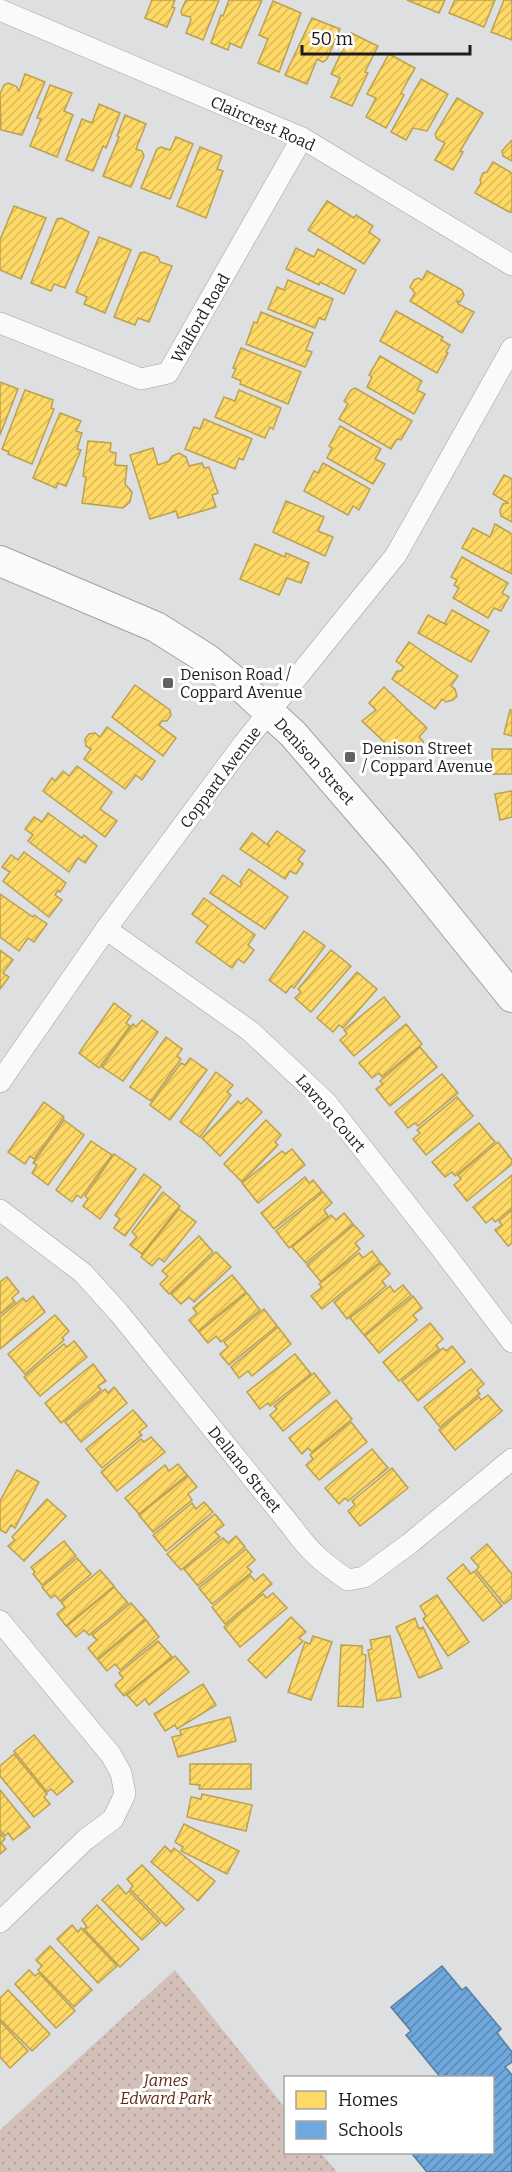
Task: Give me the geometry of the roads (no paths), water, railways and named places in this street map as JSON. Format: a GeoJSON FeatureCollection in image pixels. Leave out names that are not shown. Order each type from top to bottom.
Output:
{"type":"FeatureCollection","features":[{"type":"Feature","properties":{"kind":"street","name":"Claircrest Road"},"geometry":{"type":"LineString","coordinates":[[0,10],[302,138],[512,265]]}},
{"type":"Feature","properties":{"kind":"street","name":"Walford Road"},"geometry":{"type":"LineString","coordinates":[[0,323],[141,379],[168,373],[302,138]]}},
{"type":"Feature","properties":{"kind":"street","name":"Coppard Avenue"},"geometry":{"type":"LineString","coordinates":[[0,1082],[106,929],[244,743],[396,555],[512,348]]}},
{"type":"Feature","properties":{"kind":"street","name":"Denison Street"},"geometry":{"type":"LineString","coordinates":[[0,561],[156,627],[207,659],[270,712],[293,734],[400,858],[512,997]]}},
{"type":"Feature","properties":{"kind":"street","name":"Lavron Court"},"geometry":{"type":"LineString","coordinates":[[106,929],[250,1031],[326,1102],[512,1342]]}},
{"type":"Feature","properties":{"kind":"street","name":"Dellano Street"},"geometry":{"type":"LineString","coordinates":[[0,1210],[83,1273],[119,1313],[292,1527],[308,1550],[348,1580],[364,1577],[409,1544],[512,1459]]}},
{"type":"Feature","properties":{"kind":"street"},"geometry":{"type":"LineString","coordinates":[[0,1622],[111,1755],[121,1773],[125,1794],[113,1819],[85,1840],[0,1922]]}},
{"type":"Feature","properties":{"kind":"place","name":"Denison Road / Coppard Avenue"},"geometry":{"type":"Point","coordinates":[168,683]}},
{"type":"Feature","properties":{"kind":"place","name":"Denison Street / Coppard Avenue"},"geometry":{"type":"Point","coordinates":[350,757]}},
{"type":"Feature","properties":{"kind":"park label","name":"James Edward Park"},"geometry":{"type":"Point","coordinates":[166,2089]}}]}
